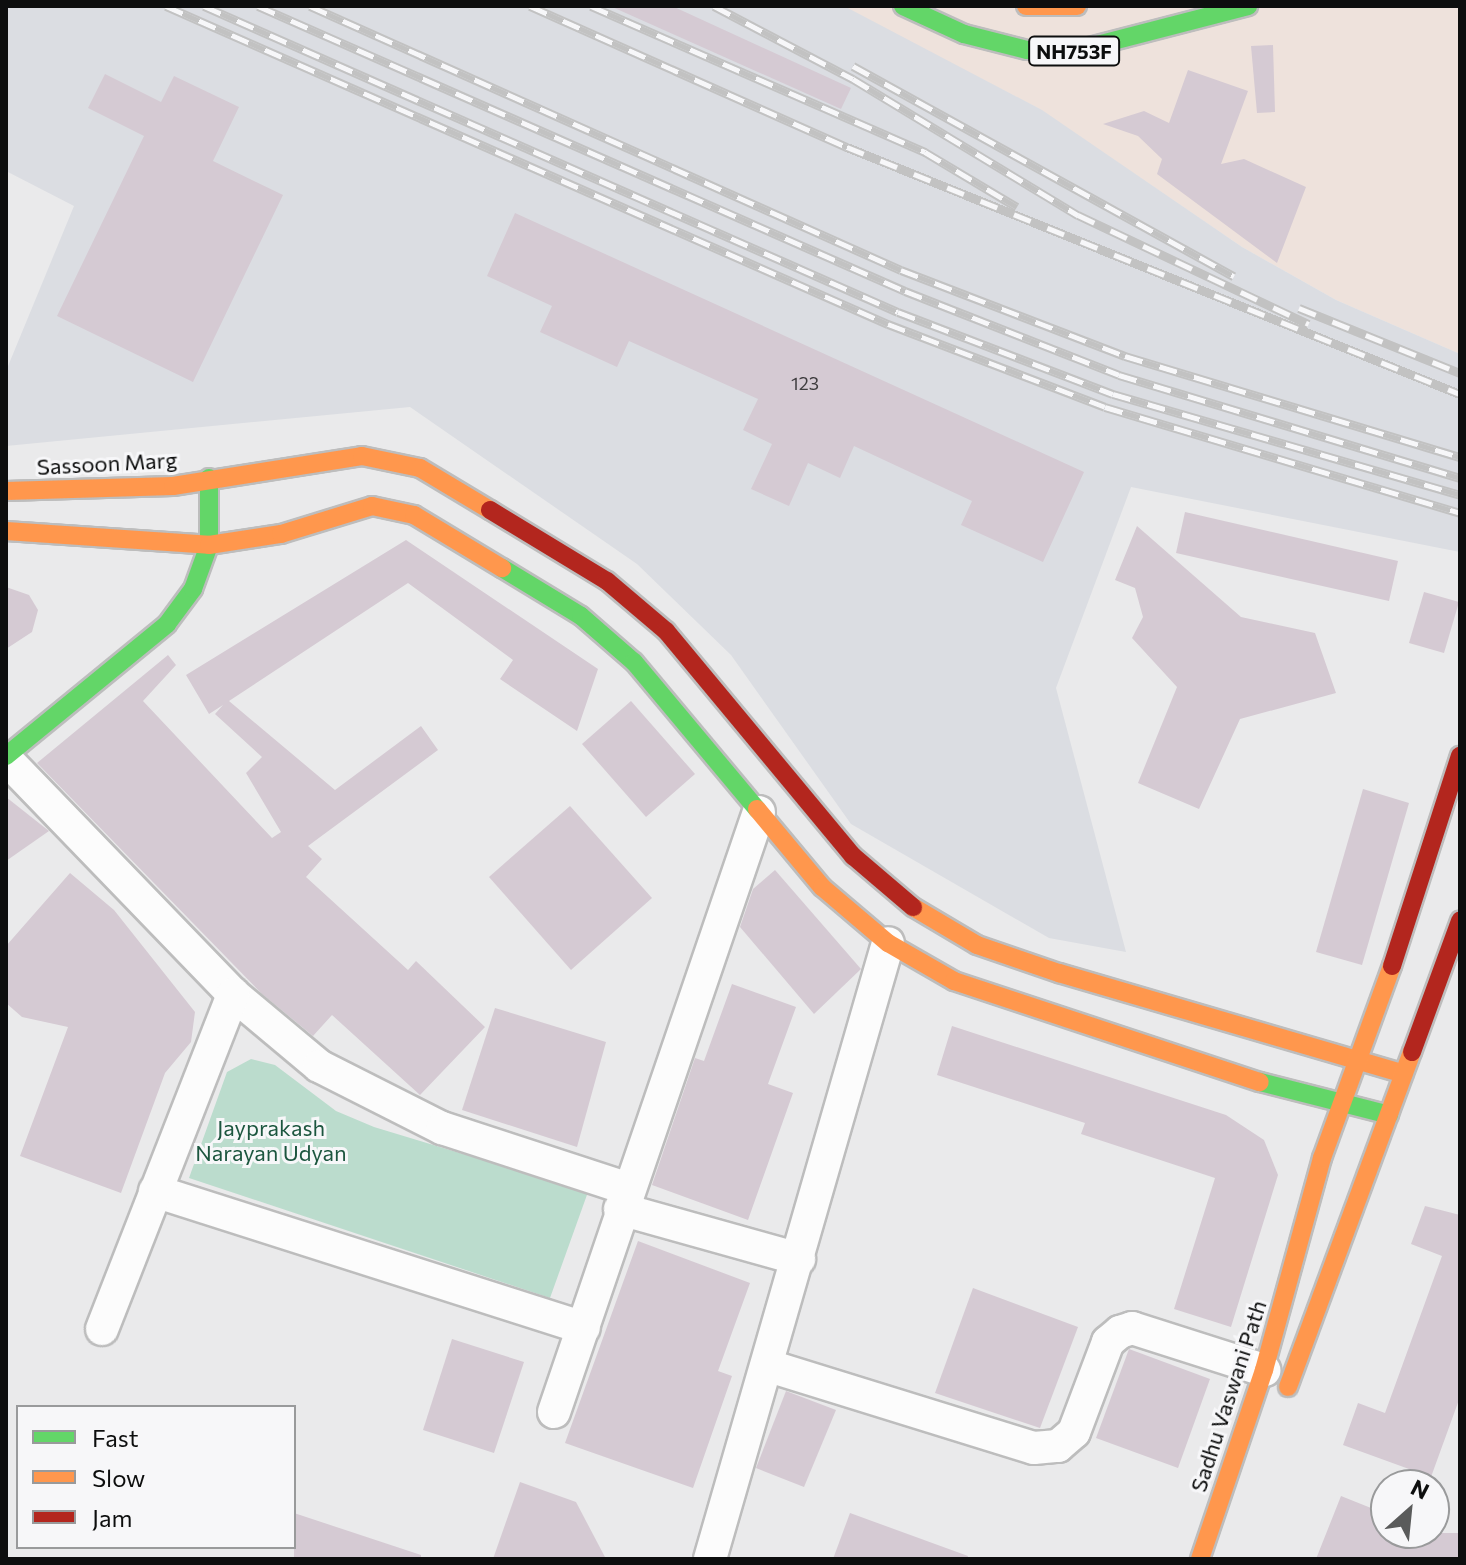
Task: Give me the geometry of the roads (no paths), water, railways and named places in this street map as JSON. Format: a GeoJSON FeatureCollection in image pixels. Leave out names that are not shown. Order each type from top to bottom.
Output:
{"type":"FeatureCollection","features":[{"type":"Feature","properties":{"kind":"main road","name":"NH753F"},"geometry":{"type":"LineString","coordinates":[[903,6],[964,34],[1027,50],[1074,51],[1248,6]]}},
{"type":"Feature","properties":{"kind":"main road","name":"NH753F"},"geometry":{"type":"LineString","coordinates":[[1026,6],[1077,6]]}},
{"type":"Feature","properties":{"kind":"main road","name":"Sassoon Marg"},"geometry":{"type":"LineString","coordinates":[[13,492],[173,486],[362,456],[420,468],[607,581],[666,631],[853,856],[914,908],[977,945],[1404,1074]]}},
{"type":"Feature","properties":{"kind":"main road"},"geometry":{"type":"LineString","coordinates":[[6,758],[167,624],[193,589],[209,545],[209,478]]}},
{"type":"Feature","properties":{"kind":"main road"},"geometry":{"type":"LineString","coordinates":[[6,531],[209,545],[281,534],[372,506],[414,515],[467,543],[581,616],[634,662],[822,887],[888,943],[954,981],[1242,1077],[1389,1115]]}},
{"type":"Feature","properties":{"kind":"main road"},"geometry":{"type":"LineString","coordinates":[[1281,1405],[1404,1074],[1406,996],[1430,863],[1460,756]]}},
{"type":"Feature","properties":{"kind":"main road"},"geometry":{"type":"LineString","coordinates":[[1406,996],[1460,921]]}},
{"type":"Feature","properties":{"kind":"main road"},"geometry":{"type":"LineString","coordinates":[[1406,996],[1449,1013]]}},
{"type":"Feature","properties":{"kind":"main road","name":"Sadhu Vaswani Path"},"geometry":{"type":"LineString","coordinates":[[1200,1559],[1264,1370],[1341,1102],[1356,1061],[1406,996]]}},
{"type":"Feature","properties":{"kind":"street"},"geometry":{"type":"LineString","coordinates":[[6,758],[233,994],[319,1066],[369,1096],[442,1128],[623,1198],[799,1259]]}},
{"type":"Feature","properties":{"kind":"street"},"geometry":{"type":"LineString","coordinates":[[554,1412],[584,1328],[623,1198],[759,812]]}},
{"type":"Feature","properties":{"kind":"street"},"geometry":{"type":"LineString","coordinates":[[710,1559],[769,1366],[888,943]]}},
{"type":"Feature","properties":{"kind":"street"},"geometry":{"type":"LineString","coordinates":[[102,1329],[233,994]]}},
{"type":"Feature","properties":{"kind":"street"},"geometry":{"type":"LineString","coordinates":[[155,1191],[584,1328]]}},
{"type":"Feature","properties":{"kind":"street"},"geometry":{"type":"LineString","coordinates":[[769,1366],[1034,1448],[1058,1446],[1074,1432],[1108,1342],[1120,1332],[1132,1328],[1264,1370]]}},
{"type":"Feature","properties":{"kind":"railway"},"geometry":{"type":"LineString","coordinates":[[166,6],[888,324],[1105,407],[1460,513]]}},
{"type":"Feature","properties":{"kind":"railway"},"geometry":{"type":"LineString","coordinates":[[204,6],[898,312],[1113,394],[1460,495]]}},
{"type":"Feature","properties":{"kind":"railway"},"geometry":{"type":"LineString","coordinates":[[258,6],[905,291],[1119,375],[1460,478]]}},
{"type":"Feature","properties":{"kind":"railway"},"geometry":{"type":"LineString","coordinates":[[310,6],[901,270],[1125,356],[1460,457]]}},
{"type":"Feature","properties":{"kind":"railway"},"geometry":{"type":"LineString","coordinates":[[530,6],[847,147],[1460,394]]}},
{"type":"Feature","properties":{"kind":"railway"},"geometry":{"type":"LineString","coordinates":[[591,6],[925,152],[1017,207]]}},
{"type":"Feature","properties":{"kind":"railway"},"geometry":{"type":"LineString","coordinates":[[714,6],[853,79],[1078,215],[1309,324]]}},
{"type":"Feature","properties":{"kind":"railway"},"geometry":{"type":"LineString","coordinates":[[853,66],[1234,276]]}},
{"type":"Feature","properties":{"kind":"railway"},"geometry":{"type":"LineString","coordinates":[[1299,308],[1460,373]]}},
{"type":"Feature","properties":{"kind":"park label","name":"Jayprakash Narayan Udyan"},"geometry":{"type":"Point","coordinates":[271,1140]}}]}
